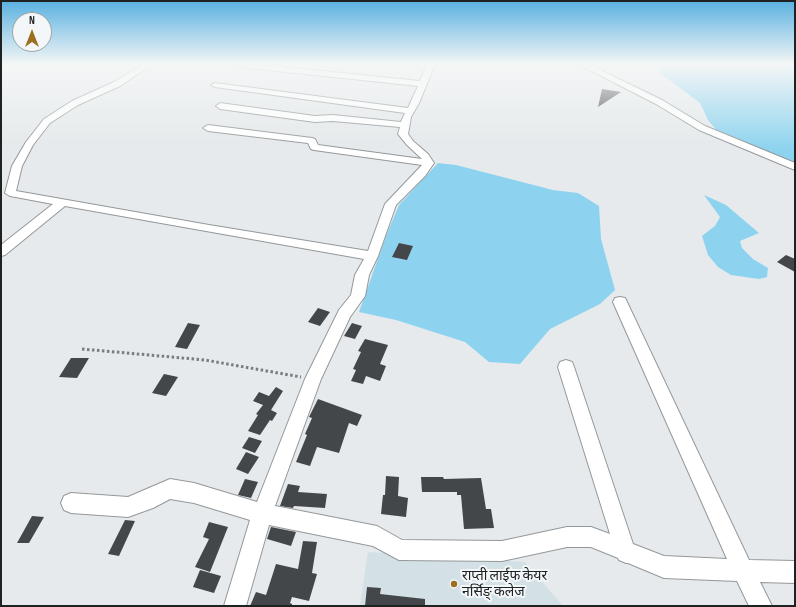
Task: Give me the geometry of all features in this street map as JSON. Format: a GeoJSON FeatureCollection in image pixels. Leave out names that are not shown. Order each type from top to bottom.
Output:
{"type":"FeatureCollection","features":[{"type":"Feature","properties":{"kind":"street"},"geometry":{"type":"LineString","coordinates":[[99,92],[75,103],[47,121],[30,144],[17,166],[6,193],[372,256]]}},
{"type":"Feature","properties":{"kind":"street"},"geometry":{"type":"LineString","coordinates":[[267,92],[411,110]]}},
{"type":"Feature","properties":{"kind":"street"},"geometry":{"type":"LineString","coordinates":[[418,92],[405,125],[403,134],[410,143],[425,156],[429,163]]}},
{"type":"Feature","properties":{"kind":"street"},"geometry":{"type":"LineString","coordinates":[[639,92],[659,102],[702,128],[795,167]]}},
{"type":"Feature","properties":{"kind":"street"},"geometry":{"type":"LineString","coordinates":[[220,106],[315,119],[333,118],[405,125]]}},
{"type":"Feature","properties":{"kind":"street"},"geometry":{"type":"LineString","coordinates":[[208,128],[312,141],[314,147],[429,163]]}},
{"type":"Feature","properties":{"kind":"street"},"geometry":{"type":"LineString","coordinates":[[235,606],[262,514],[313,379],[344,314],[358,296],[362,275],[372,256],[391,204],[421,174],[429,163]]}},
{"type":"Feature","properties":{"kind":"street"},"geometry":{"type":"LineString","coordinates":[[1,252],[62,203]]}},
{"type":"Feature","properties":{"kind":"street"},"geometry":{"type":"LineString","coordinates":[[620,302],[743,571],[761,606]]}},
{"type":"Feature","properties":{"kind":"street"},"geometry":{"type":"LineString","coordinates":[[566,367],[626,553]]}},
{"type":"Feature","properties":{"kind":"street"},"geometry":{"type":"LineString","coordinates":[[71,503],[128,507],[146,501],[170,489],[194,493],[262,514],[377,536],[399,550],[502,551],[567,537],[591,537],[626,553],[664,567],[795,572]]}},
{"type":"Feature","properties":{"kind":"path"},"geometry":{"type":"LineString","coordinates":[[82,349],[204,360],[313,379]]}},
{"type":"Feature","properties":{"kind":"shaded area"},"geometry":{"type":"Polygon","coordinates":[[[686,92],[795,92],[795,165],[718,132],[708,120],[700,103],[686,92]]]}},
{"type":"Feature","properties":{"kind":"shaded area"},"geometry":{"type":"Polygon","coordinates":[[[438,163],[456,165],[553,190],[578,193],[599,206],[601,239],[615,290],[600,304],[550,329],[520,364],[489,362],[465,342],[396,320],[359,312],[386,236],[399,205],[438,163]]]}},
{"type":"Feature","properties":{"kind":"shaded area"},"geometry":{"type":"Polygon","coordinates":[[[704,195],[726,205],[759,233],[740,241],[742,248],[753,259],[768,268],[767,277],[759,279],[731,275],[718,267],[708,255],[702,236],[715,226],[720,217],[704,195]]]}},
{"type":"Feature","properties":{"kind":"shaded area","name":"राप्ती लाईफ केयर नर्सिङ् कलेज"},"geometry":{"type":"Polygon","coordinates":[[[368,552],[525,562],[563,606],[360,606],[368,552]]]}},
{"type":"Feature","properties":{"kind":"building"},"geometry":{"type":"Polygon","coordinates":[[[601,92],[620,92],[598,107],[601,92]]]}},
{"type":"Feature","properties":{"kind":"building"},"geometry":{"type":"Polygon","coordinates":[[[399,243],[413,246],[407,260],[392,257],[399,243]]]}},
{"type":"Feature","properties":{"kind":"building"},"geometry":{"type":"Polygon","coordinates":[[[786,255],[795,259],[795,272],[777,262],[786,255]]]}},
{"type":"Feature","properties":{"kind":"building"},"geometry":{"type":"Polygon","coordinates":[[[318,308],[330,312],[320,326],[308,322],[318,308]]]}},
{"type":"Feature","properties":{"kind":"building"},"geometry":{"type":"Polygon","coordinates":[[[188,323],[200,325],[187,349],[175,347],[188,323]]]}},
{"type":"Feature","properties":{"kind":"building"},"geometry":{"type":"Polygon","coordinates":[[[352,323],[362,326],[355,339],[344,336],[352,323]]]}},
{"type":"Feature","properties":{"kind":"building"},"geometry":{"type":"Polygon","coordinates":[[[365,339],[388,345],[380,364],[386,366],[380,381],[366,376],[363,384],[351,381],[356,370],[353,369],[361,352],[358,351],[365,339]]]}},
{"type":"Feature","properties":{"kind":"building"},"geometry":{"type":"Polygon","coordinates":[[[71,358],[89,358],[77,378],[59,377],[71,358]]]}},
{"type":"Feature","properties":{"kind":"building"},"geometry":{"type":"Polygon","coordinates":[[[164,374],[178,377],[166,396],[152,393],[164,374]]]}},
{"type":"Feature","properties":{"kind":"building"},"geometry":{"type":"Polygon","coordinates":[[[276,387],[283,391],[271,410],[277,413],[272,421],[270,420],[260,435],[248,431],[258,415],[256,414],[263,405],[253,401],[259,392],[269,396],[276,387]]]}},
{"type":"Feature","properties":{"kind":"building"},"geometry":{"type":"Polygon","coordinates":[[[318,399],[362,415],[357,426],[349,423],[339,453],[317,447],[310,466],[296,462],[312,418],[309,417],[318,399]]]}},
{"type":"Feature","properties":{"kind":"building"},"geometry":{"type":"Polygon","coordinates":[[[249,437],[262,441],[255,453],[242,448],[249,437]]]}},
{"type":"Feature","properties":{"kind":"building"},"geometry":{"type":"Polygon","coordinates":[[[246,452],[259,457],[248,474],[236,469],[246,452]]]}},
{"type":"Feature","properties":{"kind":"building"},"geometry":{"type":"Polygon","coordinates":[[[386,476],[399,477],[398,496],[408,498],[406,517],[381,514],[383,495],[385,495],[386,476]]]}},
{"type":"Feature","properties":{"kind":"building"},"geometry":{"type":"Polygon","coordinates":[[[421,477],[443,477],[444,479],[481,478],[486,509],[491,509],[494,528],[464,529],[461,495],[457,495],[457,492],[422,492],[421,477]]]}},
{"type":"Feature","properties":{"kind":"building"},"geometry":{"type":"Polygon","coordinates":[[[245,479],[258,482],[251,498],[238,495],[245,479]]]}},
{"type":"Feature","properties":{"kind":"building"},"geometry":{"type":"Polygon","coordinates":[[[288,484],[300,486],[298,492],[327,494],[325,508],[294,506],[293,508],[280,506],[288,484]]]}},
{"type":"Feature","properties":{"kind":"building"},"geometry":{"type":"Polygon","coordinates":[[[32,516],[44,517],[29,543],[17,543],[32,516]]]}},
{"type":"Feature","properties":{"kind":"building"},"geometry":{"type":"Polygon","coordinates":[[[125,520],[135,521],[119,556],[108,554],[125,520]]]}},
{"type":"Feature","properties":{"kind":"building"},"geometry":{"type":"Polygon","coordinates":[[[209,522],[228,527],[210,572],[195,567],[209,539],[203,537],[209,522]]]}},
{"type":"Feature","properties":{"kind":"building"},"geometry":{"type":"Polygon","coordinates":[[[271,527],[296,532],[291,546],[267,539],[271,527]]]}},
{"type":"Feature","properties":{"kind":"building"},"geometry":{"type":"Polygon","coordinates":[[[303,541],[317,542],[312,573],[317,574],[309,601],[292,597],[290,603],[292,606],[250,606],[256,592],[266,595],[276,564],[298,569],[303,541]]]}},
{"type":"Feature","properties":{"kind":"building"},"geometry":{"type":"Polygon","coordinates":[[[200,570],[221,576],[214,593],[193,587],[200,570]]]}},
{"type":"Feature","properties":{"kind":"building"},"geometry":{"type":"Polygon","coordinates":[[[367,587],[381,588],[380,594],[425,599],[425,606],[365,606],[367,587]]]}},
{"type":"Feature","properties":{"kind":"place","name":"राप्ती लाईफ केयर नर्सिङ् कलेज"},"geometry":{"type":"Point","coordinates":[454,584]}}]}
